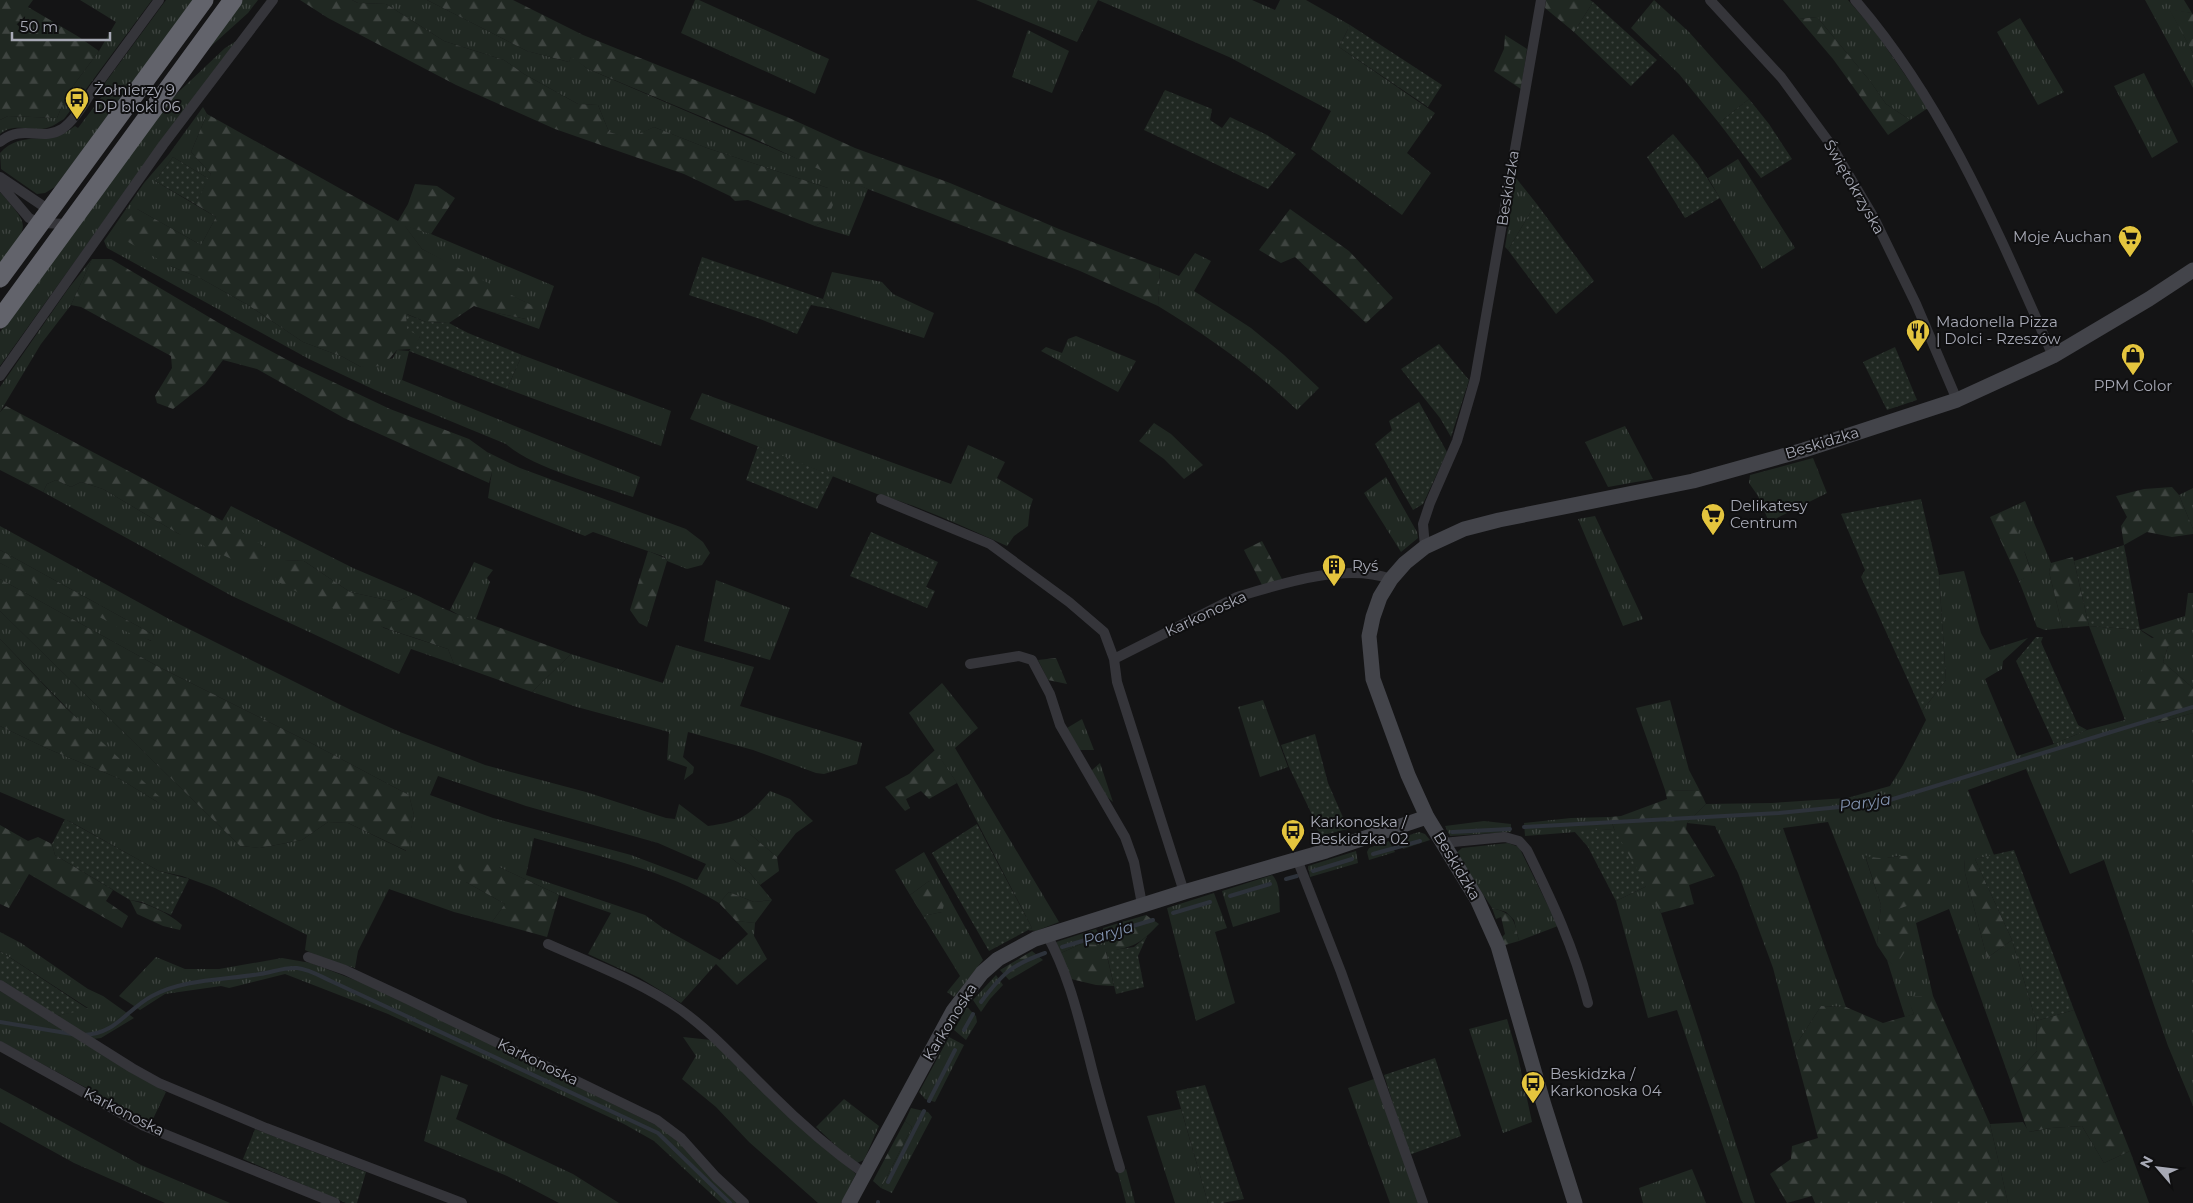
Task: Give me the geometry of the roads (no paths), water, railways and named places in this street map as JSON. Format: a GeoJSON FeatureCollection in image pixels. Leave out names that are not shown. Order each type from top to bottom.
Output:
{"type":"FeatureCollection","features":[{"type":"Feature","properties":{"kind":"highway"},"geometry":{"type":"LineString","coordinates":[[0,278],[204,0]]}},
{"type":"Feature","properties":{"kind":"highway"},"geometry":{"type":"LineString","coordinates":[[0,319],[233,0]]}},
{"type":"Feature","properties":{"kind":"street"},"geometry":{"type":"LineString","coordinates":[[0,142],[10,134],[20,132],[49,133],[63,128],[160,0]]}},
{"type":"Feature","properties":{"kind":"street"},"geometry":{"type":"LineString","coordinates":[[0,376],[163,145],[274,0]]}},
{"type":"Feature","properties":{"kind":"street","name":"Beskidzka"},"geometry":{"type":"LineString","coordinates":[[1425,546],[1423,524],[1457,441],[1480,352],[1541,0]]}},
{"type":"Feature","properties":{"kind":"street","name":"Świętokrzyska"},"geometry":{"type":"LineString","coordinates":[[1710,0],[1781,77],[1831,145],[1873,216],[1916,304],[1957,400]]}},
{"type":"Feature","properties":{"kind":"street"},"geometry":{"type":"LineString","coordinates":[[1855,0],[1914,79],[1943,125],[1993,220],[2052,356]]}},
{"type":"Feature","properties":{"kind":"street"},"geometry":{"type":"LineString","coordinates":[[0,177],[45,217],[69,224]]}},
{"type":"Feature","properties":{"kind":"street"},"geometry":{"type":"LineString","coordinates":[[0,184],[29,218],[45,217],[69,224]]}},
{"type":"Feature","properties":{"kind":"street","name":"Beskidzka"},"geometry":{"type":"LineString","coordinates":[[1575,1203],[1544,1105],[1498,946],[1476,899],[1427,817],[1408,775],[1383,709],[1371,670],[1369,636],[1373,617],[1380,597],[1391,580],[1405,563],[1425,546],[1480,524],[1693,481],[1804,450],[1957,400],[2052,356],[2149,299],[2193,270]]}},
{"type":"Feature","properties":{"kind":"street"},"geometry":{"type":"LineString","coordinates":[[881,499],[990,544],[1069,602],[1104,632],[1114,659],[1117,682],[1184,892]]}},
{"type":"Feature","properties":{"kind":"street","name":"Karkonoska"},"geometry":{"type":"LineString","coordinates":[[1114,659],[1238,597],[1258,590],[1337,574],[1364,573],[1391,580]]}},
{"type":"Feature","properties":{"kind":"street"},"geometry":{"type":"LineString","coordinates":[[970,664],[1019,656],[1032,660],[1036,665],[1050,694],[1060,725],[1116,820],[1130,850],[1142,904]]}},
{"type":"Feature","properties":{"kind":"street","name":"Karkonoska"},"geometry":{"type":"LineString","coordinates":[[849,1203],[938,1037],[965,993],[982,973],[998,959],[1016,947],[1046,935],[1142,904],[1297,859],[1427,817]]}},
{"type":"Feature","properties":{"kind":"street"},"geometry":{"type":"LineString","coordinates":[[1443,843],[1505,837],[1519,840],[1559,915],[1582,980],[1588,1003]]}},
{"type":"Feature","properties":{"kind":"street"},"geometry":{"type":"LineString","coordinates":[[1297,859],[1341,972],[1423,1203]]}},
{"type":"Feature","properties":{"kind":"street"},"geometry":{"type":"LineString","coordinates":[[1046,935],[1059,958],[1075,1004],[1120,1168]]}},
{"type":"Feature","properties":{"kind":"street"},"geometry":{"type":"LineString","coordinates":[[548,944],[624,979],[681,1011],[730,1053],[781,1103],[849,1163],[865,1174]]}},
{"type":"Feature","properties":{"kind":"street","name":"Karkonoska"},"geometry":{"type":"LineString","coordinates":[[308,957],[345,970],[405,998],[657,1120],[681,1138],[716,1177],[744,1203]]}},
{"type":"Feature","properties":{"kind":"street"},"geometry":{"type":"LineString","coordinates":[[0,985],[159,1083],[266,1128],[462,1203]]}},
{"type":"Feature","properties":{"kind":"street","name":"Karkonoska"},"geometry":{"type":"LineString","coordinates":[[0,1046],[142,1125],[335,1203]]}},
{"type":"Feature","properties":{"kind":"waterway","name":"Paryja"},"geometry":{"type":"LineString","coordinates":[[1524,827],[1779,813],[1880,803],[2193,707]]}},
{"type":"Feature","properties":{"kind":"waterway","name":"Paryja"},"geometry":{"type":"LineString","coordinates":[[1452,832],[1510,829]]}},
{"type":"Feature","properties":{"kind":"waterway","name":"Paryja"},"geometry":{"type":"LineString","coordinates":[[1373,854],[1420,841]]}},
{"type":"Feature","properties":{"kind":"waterway","name":"Paryja"},"geometry":{"type":"LineString","coordinates":[[1313,871],[1352,859]]}},
{"type":"Feature","properties":{"kind":"waterway","name":"Paryja"},"geometry":{"type":"LineString","coordinates":[[1286,879],[1297,876]]}},
{"type":"Feature","properties":{"kind":"waterway","name":"Paryja"},"geometry":{"type":"LineString","coordinates":[[1230,896],[1270,884]]}},
{"type":"Feature","properties":{"kind":"waterway","name":"Paryja"},"geometry":{"type":"LineString","coordinates":[[1173,913],[1210,902]]}},
{"type":"Feature","properties":{"kind":"waterway","name":"Paryja"},"geometry":{"type":"LineString","coordinates":[[1062,947],[1153,920]]}},
{"type":"Feature","properties":{"kind":"waterway","name":"Paryja"},"geometry":{"type":"LineString","coordinates":[[981,1002],[995,984],[1015,966],[1045,953]]}},
{"type":"Feature","properties":{"kind":"waterway"},"geometry":{"type":"LineString","coordinates":[[84,1035],[95,1034],[113,1026],[152,996],[177,986],[288,968],[302,969],[658,1133],[730,1203]]}},
{"type":"Feature","properties":{"kind":"waterway","name":"Paryja"},"geometry":{"type":"LineString","coordinates":[[964,1030],[973,1014]]}},
{"type":"Feature","properties":{"kind":"waterway"},"geometry":{"type":"LineString","coordinates":[[0,1022],[72,1034]]}},
{"type":"Feature","properties":{"kind":"waterway","name":"Paryja"},"geometry":{"type":"LineString","coordinates":[[929,1101],[955,1050]]}},
{"type":"Feature","properties":{"kind":"waterway","name":"Paryja"},"geometry":{"type":"LineString","coordinates":[[888,1182],[924,1111]]}},
{"type":"Feature","properties":{"kind":"place","name":"Żołnierzy 9 DP bloki 06"},"geometry":{"type":"Point","coordinates":[77,120]}},
{"type":"Feature","properties":{"kind":"place","name":"Moje Auchan"},"geometry":{"type":"Point","coordinates":[2130,258]}},
{"type":"Feature","properties":{"kind":"place","name":"Madonella Pizza | Dolci - Rzeszów"},"geometry":{"type":"Point","coordinates":[1918,352]}},
{"type":"Feature","properties":{"kind":"place","name":"PPM Color"},"geometry":{"type":"Point","coordinates":[2133,376]}},
{"type":"Feature","properties":{"kind":"place","name":"Delikatesy Centrum"},"geometry":{"type":"Point","coordinates":[1713,536]}},
{"type":"Feature","properties":{"kind":"place","name":"Ryś"},"geometry":{"type":"Point","coordinates":[1334,587]}},
{"type":"Feature","properties":{"kind":"place","name":"Karkonoska / Beskidzka 02"},"geometry":{"type":"Point","coordinates":[1293,852]}},
{"type":"Feature","properties":{"kind":"place","name":"Beskidzka / Karkonoska 04"},"geometry":{"type":"Point","coordinates":[1533,1104]}}]}
